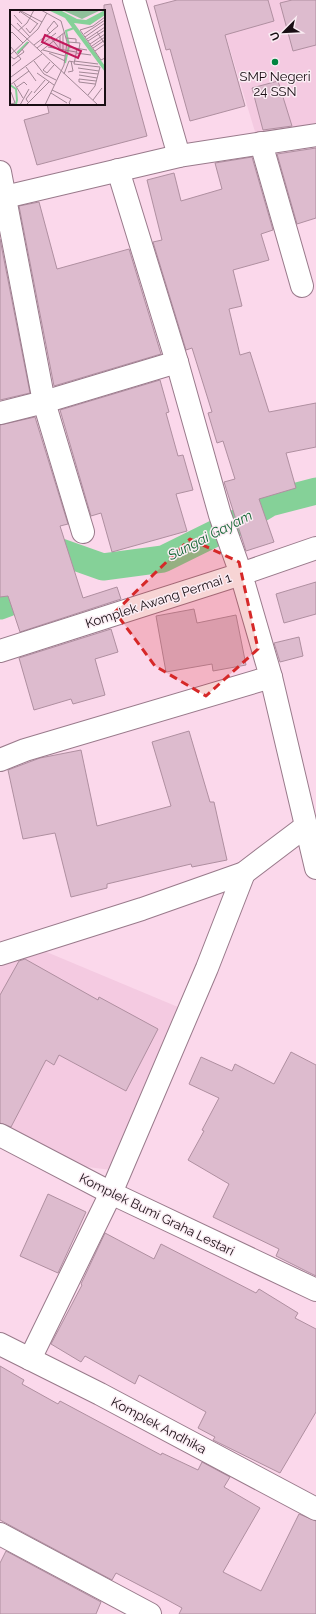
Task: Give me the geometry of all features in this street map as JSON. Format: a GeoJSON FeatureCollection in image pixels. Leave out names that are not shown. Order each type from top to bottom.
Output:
{"type":"FeatureCollection","features":[{"type":"Feature","properties":{"kind":"street"},"geometry":{"type":"LineString","coordinates":[[134,0],[179,156]]}},
{"type":"Feature","properties":{"kind":"street"},"geometry":{"type":"LineString","coordinates":[[5,197],[179,156],[316,135]]}},
{"type":"Feature","properties":{"kind":"street"},"geometry":{"type":"LineString","coordinates":[[261,144],[302,286]]}},
{"type":"Feature","properties":{"kind":"street"},"geometry":{"type":"LineString","coordinates":[[118,170],[220,515],[241,574],[271,677],[316,868]]}},
{"type":"Feature","properties":{"kind":"street"},"geometry":{"type":"LineString","coordinates":[[0,172],[44,402],[83,532]]}},
{"type":"Feature","properties":{"kind":"street"},"geometry":{"type":"LineString","coordinates":[[0,413],[44,402],[176,362]]}},
{"type":"Feature","properties":{"kind":"street","name":"Komplek Awang Permai 1"},"geometry":{"type":"LineString","coordinates":[[0,651],[241,574],[316,548]]}},
{"type":"Feature","properties":{"kind":"street"},"geometry":{"type":"LineString","coordinates":[[0,760],[25,750],[271,677]]}},
{"type":"Feature","properties":{"kind":"street"},"geometry":{"type":"LineString","coordinates":[[0,954],[142,909],[244,874],[306,826]]}},
{"type":"Feature","properties":{"kind":"street"},"geometry":{"type":"LineString","coordinates":[[30,1359],[111,1193],[208,968],[244,874]]}},
{"type":"Feature","properties":{"kind":"street","name":"Komplek Bumi Graha Lestari"},"geometry":{"type":"LineString","coordinates":[[0,1135],[111,1193],[316,1290]]}},
{"type":"Feature","properties":{"kind":"street","name":"Komplek Andhika"},"geometry":{"type":"LineString","coordinates":[[0,1344],[100,1394],[316,1509]]}},
{"type":"Feature","properties":{"kind":"street"},"geometry":{"type":"LineString","coordinates":[[0,1534],[150,1614]]}},
{"type":"Feature","properties":{"kind":"highlighted area"},"geometry":{"type":"Polygon","coordinates":[[[190,539],[239,562],[258,649],[206,696],[155,666],[115,612],[190,539]]]}},
{"type":"Feature","properties":{"kind":"shaded area","name":"SMP Negeri 24 SSN"},"geometry":{"type":"Polygon","coordinates":[[[215,0],[316,0],[316,123],[256,135],[215,0]]]}},
{"type":"Feature","properties":{"kind":"shaded area"},"geometry":{"type":"Polygon","coordinates":[[[37,948],[178,1007],[111,1170],[80,1166],[0,1128],[0,962],[37,948]]]}},
{"type":"Feature","properties":{"kind":"building"},"geometry":{"type":"Polygon","coordinates":[[[177,0],[268,0],[274,21],[225,35],[245,106],[190,121],[170,49],[166,50],[154,6],[177,0]]]}},
{"type":"Feature","properties":{"kind":"building"},"geometry":{"type":"Polygon","coordinates":[[[292,0],[316,0],[316,45],[293,51],[280,3],[292,0]]]}},
{"type":"Feature","properties":{"kind":"building"},"geometry":{"type":"Polygon","coordinates":[[[111,4],[147,136],[37,165],[24,120],[49,113],[47,105],[105,105],[104,5],[111,4]]]}},
{"type":"Feature","properties":{"kind":"building"},"geometry":{"type":"Polygon","coordinates":[[[278,81],[292,126],[263,130],[252,88],[278,81]]]}},
{"type":"Feature","properties":{"kind":"building"},"geometry":{"type":"Polygon","coordinates":[[[316,148],[316,218],[297,224],[277,154],[316,148]]]}},
{"type":"Feature","properties":{"kind":"building"},"geometry":{"type":"Polygon","coordinates":[[[252,157],[273,230],[261,234],[269,260],[233,270],[242,306],[229,309],[240,355],[250,352],[269,412],[316,403],[316,447],[286,453],[296,488],[259,499],[274,542],[246,551],[224,482],[235,479],[223,441],[217,443],[208,413],[212,412],[192,348],[186,350],[153,242],[162,240],[147,180],[174,173],[181,201],[222,189],[215,163],[252,157]]]}},
{"type":"Feature","properties":{"kind":"building"},"geometry":{"type":"Polygon","coordinates":[[[39,202],[57,269],[129,249],[161,354],[54,386],[19,206],[39,202]]]}},
{"type":"Feature","properties":{"kind":"building"},"geometry":{"type":"Polygon","coordinates":[[[0,239],[30,393],[0,400],[0,239]]]}},
{"type":"Feature","properties":{"kind":"building"},"geometry":{"type":"Polygon","coordinates":[[[160,380],[169,412],[166,413],[178,456],[183,455],[193,490],[176,494],[187,531],[112,552],[101,513],[91,516],[60,410],[160,380]]]}},
{"type":"Feature","properties":{"kind":"building"},"geometry":{"type":"Polygon","coordinates":[[[35,417],[68,524],[60,526],[83,598],[117,587],[121,599],[20,632],[8,596],[0,597],[0,425],[35,417]]]}},
{"type":"Feature","properties":{"kind":"building"},"geometry":{"type":"Polygon","coordinates":[[[316,582],[316,614],[284,623],[276,594],[316,582]]]}},
{"type":"Feature","properties":{"kind":"building"},"geometry":{"type":"Polygon","coordinates":[[[194,609],[197,623],[236,615],[246,665],[213,671],[212,664],[166,672],[156,616],[194,609]]]}},
{"type":"Feature","properties":{"kind":"building"},"geometry":{"type":"Polygon","coordinates":[[[111,629],[118,652],[95,659],[105,695],[73,704],[71,699],[34,710],[19,658],[111,629]]]}},
{"type":"Feature","properties":{"kind":"building"},"geometry":{"type":"Polygon","coordinates":[[[299,637],[303,656],[280,662],[274,643],[299,637]]]}},
{"type":"Feature","properties":{"kind":"building"},"geometry":{"type":"Polygon","coordinates":[[[189,731],[210,802],[214,802],[227,860],[192,867],[191,864],[107,884],[107,888],[71,897],[55,833],[23,839],[8,770],[40,758],[81,750],[97,826],[171,806],[152,742],[189,731]]]}},
{"type":"Feature","properties":{"kind":"building"},"geometry":{"type":"Polygon","coordinates":[[[25,959],[98,1000],[99,997],[158,1029],[126,1091],[59,1055],[54,1065],[46,1060],[11,1127],[0,1123],[0,995],[19,961],[25,959]]]}},
{"type":"Feature","properties":{"kind":"building"},"geometry":{"type":"Polygon","coordinates":[[[291,1052],[316,1065],[316,1276],[276,1256],[279,1249],[213,1217],[229,1184],[188,1160],[204,1131],[202,1130],[219,1098],[189,1084],[201,1057],[232,1071],[235,1064],[274,1084],[291,1052]]]}},
{"type":"Feature","properties":{"kind":"building"},"geometry":{"type":"Polygon","coordinates":[[[48,1194],[86,1212],[58,1273],[20,1256],[48,1194]]]}},
{"type":"Feature","properties":{"kind":"building"},"geometry":{"type":"Polygon","coordinates":[[[105,1233],[154,1259],[161,1244],[256,1293],[259,1289],[298,1313],[295,1318],[316,1329],[316,1412],[280,1473],[213,1440],[215,1437],[198,1428],[206,1412],[139,1375],[135,1384],[85,1356],[81,1362],[51,1344],[82,1285],[81,1284],[105,1233]]]}},
{"type":"Feature","properties":{"kind":"building"},"geometry":{"type":"Polygon","coordinates":[[[0,1366],[24,1380],[22,1384],[58,1404],[60,1401],[161,1455],[162,1453],[198,1470],[202,1462],[230,1477],[224,1487],[260,1508],[223,1572],[261,1591],[299,1514],[316,1521],[316,1614],[179,1614],[182,1608],[162,1597],[116,1573],[112,1580],[0,1520],[0,1366]]]}},
{"type":"Feature","properties":{"kind":"building"},"geometry":{"type":"Polygon","coordinates":[[[6,1551],[101,1602],[96,1614],[0,1614],[0,1563],[6,1551]]]}},
{"type":"Feature","properties":{"kind":"waterway","name":"Sungai Gayam"},"geometry":{"type":"LineString","coordinates":[[0,606],[8,603],[21,557],[41,545],[103,567],[163,559],[240,521],[270,503],[316,491]]}},
{"type":"Feature","properties":{"kind":"place","name":"SMP Negeri 24 SSN"},"geometry":{"type":"Point","coordinates":[275,62]}}]}
